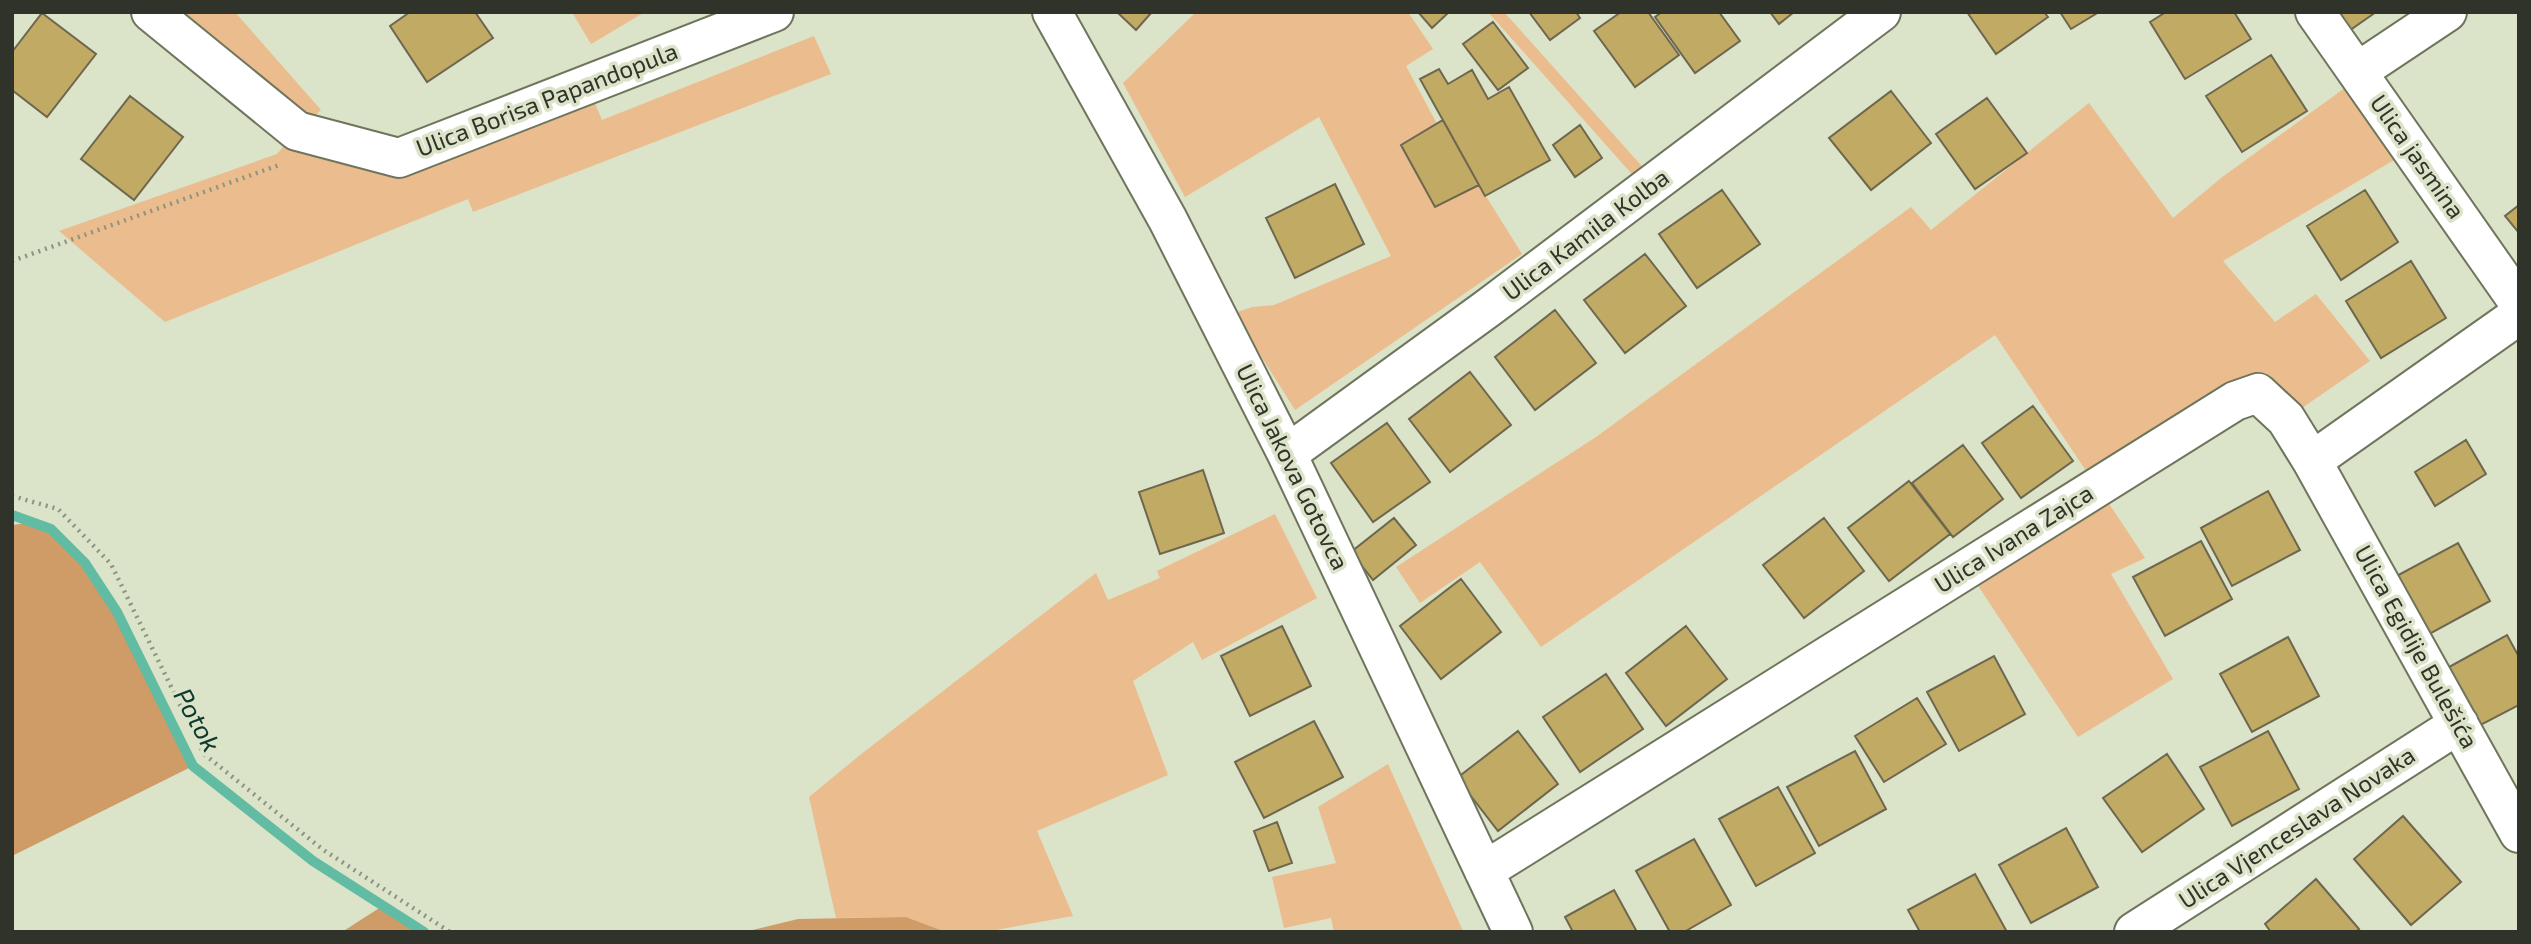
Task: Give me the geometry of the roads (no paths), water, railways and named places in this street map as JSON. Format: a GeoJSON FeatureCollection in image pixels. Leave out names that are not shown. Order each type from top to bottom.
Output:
{"type":"FeatureCollection","features":[{"type":"Feature","properties":{"kind":"street","name":"Ulica Borisa Papandopula"},"geometry":{"type":"LineString","coordinates":[[151,12],[297,131],[399,158],[774,12]]}},
{"type":"Feature","properties":{"kind":"street","name":"Ulica Jakova Gotovca"},"geometry":{"type":"LineString","coordinates":[[1052,12],[1168,220],[1287,454],[1513,932]]}},
{"type":"Feature","properties":{"kind":"street","name":"Ulica Kamila Kolba"},"geometry":{"type":"LineString","coordinates":[[1287,454],[1458,330],[1881,12]]}},
{"type":"Feature","properties":{"kind":"street","name":"Ulica jasmina"},"geometry":{"type":"LineString","coordinates":[[2315,12],[2519,303]]}},
{"type":"Feature","properties":{"kind":"street"},"geometry":{"type":"LineString","coordinates":[[2357,72],[2447,12]]}},
{"type":"Feature","properties":{"kind":"street"},"geometry":{"type":"LineString","coordinates":[[2312,461],[2519,315]]}},
{"type":"Feature","properties":{"kind":"street","name":"Ulica Ivana Zajca"},"geometry":{"type":"LineString","coordinates":[[1484,871],[2235,401],[2258,393],[2286,419],[2312,461]]}},
{"type":"Feature","properties":{"kind":"street","name":"Ulica Egidije Bulešića"},"geometry":{"type":"LineString","coordinates":[[2312,461],[2519,833]]}},
{"type":"Feature","properties":{"kind":"street","name":"Ulica Vjenceslava Novaka"},"geometry":{"type":"LineString","coordinates":[[2134,932],[2459,724]]}},
{"type":"Feature","properties":{"kind":"waterway","name":"Potok"},"geometry":{"type":"LineString","coordinates":[[12,515],[51,529],[85,563],[117,612],[193,766],[313,861],[424,932]]}}]}
